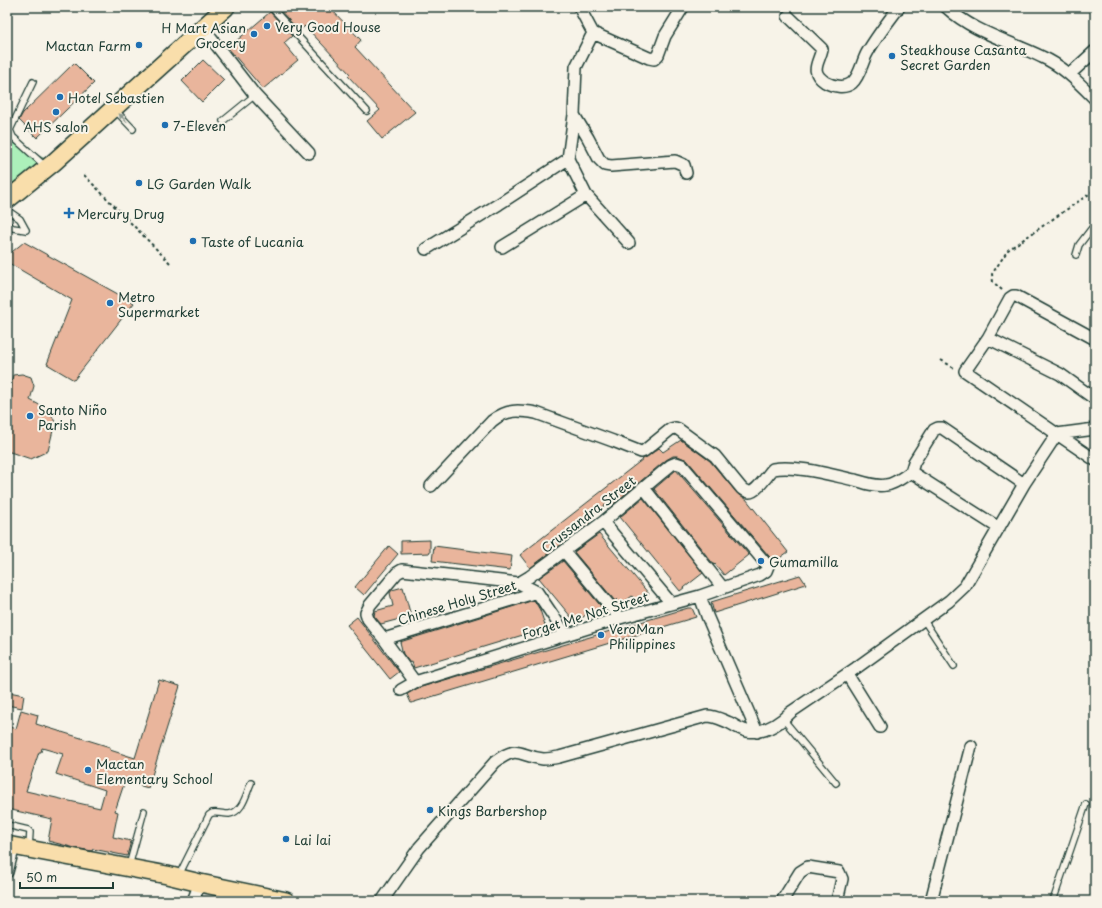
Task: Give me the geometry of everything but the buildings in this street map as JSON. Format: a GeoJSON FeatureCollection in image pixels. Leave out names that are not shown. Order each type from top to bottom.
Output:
{"type":"FeatureCollection","features":[{"type":"Feature","properties":{"kind":"main road"},"geometry":{"type":"LineString","coordinates":[[8,198],[47,168],[226,7]]}},
{"type":"Feature","properties":{"kind":"main road"},"geometry":{"type":"LineString","coordinates":[[16,847],[178,877],[286,901]]}},
{"type":"Feature","properties":{"kind":"street"},"geometry":{"type":"LineString","coordinates":[[579,7],[593,33],[649,58],[654,58],[658,55],[665,36],[684,7]]}},
{"type":"Feature","properties":{"kind":"street"},"geometry":{"type":"LineString","coordinates":[[788,16],[822,49],[816,66],[816,71],[819,76],[826,82],[836,86],[846,86],[851,84],[854,80],[868,53],[899,7]]}},
{"type":"Feature","properties":{"kind":"street"},"geometry":{"type":"LineString","coordinates":[[946,7],[967,24],[1042,57],[1070,74],[1095,99]]}},
{"type":"Feature","properties":{"kind":"street"},"geometry":{"type":"LineString","coordinates":[[203,28],[255,95],[309,153]]}},
{"type":"Feature","properties":{"kind":"street"},"geometry":{"type":"LineString","coordinates":[[593,33],[576,67],[574,115],[568,159],[586,194],[629,243]]}},
{"type":"Feature","properties":{"kind":"street"},"geometry":{"type":"LineString","coordinates":[[1070,74],[1095,51]]}},
{"type":"Feature","properties":{"kind":"street"},"geometry":{"type":"LineString","coordinates":[[574,115],[599,159],[605,165],[611,166],[675,161],[684,165],[686,173]]}},
{"type":"Feature","properties":{"kind":"street"},"geometry":{"type":"LineString","coordinates":[[426,249],[568,159]]}},
{"type":"Feature","properties":{"kind":"street"},"geometry":{"type":"LineString","coordinates":[[502,247],[586,194]]}},
{"type":"Feature","properties":{"kind":"street"},"geometry":{"type":"LineString","coordinates":[[1095,339],[1016,296],[1013,296],[1010,298],[988,338],[965,371],[1095,460]]}},
{"type":"Feature","properties":{"kind":"street"},"geometry":{"type":"LineString","coordinates":[[988,338],[1060,374],[1095,399]]}},
{"type":"Feature","properties":{"kind":"street"},"geometry":{"type":"LineString","coordinates":[[431,486],[492,421],[501,414],[512,411],[536,413],[641,452],[672,429],[678,428],[715,456],[742,489],[748,492],[758,488],[773,469],[781,467],[818,472],[875,485],[886,485],[895,482],[911,472],[914,462],[931,433],[938,428],[942,428],[1024,484]]}},
{"type":"Feature","properties":{"kind":"street"},"geometry":{"type":"LineString","coordinates":[[382,901],[419,848],[494,762],[505,754],[517,752],[544,759],[559,757],[707,716],[717,717],[746,731],[757,732],[769,728],[784,719],[791,712],[847,674],[949,600],[965,586],[1024,484],[1057,434],[1095,429]]}},
{"type":"Feature","properties":{"kind":"street","name":"Crussandra Street"},"geometry":{"type":"LineString","coordinates":[[519,583],[604,522],[671,465],[676,463],[682,465],[764,560]]}},
{"type":"Feature","properties":{"kind":"street"},"geometry":{"type":"LineString","coordinates":[[911,472],[999,528]]}},
{"type":"Feature","properties":{"kind":"street"},"geometry":{"type":"LineString","coordinates":[[644,488],[723,588]]}},
{"type":"Feature","properties":{"kind":"street"},"geometry":{"type":"LineString","coordinates":[[604,522],[671,603]]}},
{"type":"Feature","properties":{"kind":"street"},"geometry":{"type":"LineString","coordinates":[[564,551],[620,618]]}},
{"type":"Feature","properties":{"kind":"street","name":"Forget Me Not Street"},"geometry":{"type":"LineString","coordinates":[[401,690],[415,682],[620,618],[700,596],[760,575],[766,571],[768,566],[764,560]]}},
{"type":"Feature","properties":{"kind":"street"},"geometry":{"type":"LineString","coordinates":[[415,682],[368,619],[366,613],[370,605],[397,573],[402,570],[519,583],[537,592],[566,635]]}},
{"type":"Feature","properties":{"kind":"street","name":"Chinese Holy Street"},"geometry":{"type":"LineString","coordinates":[[384,639],[537,592]]}},
{"type":"Feature","properties":{"kind":"street"},"geometry":{"type":"LineString","coordinates":[[700,596],[707,616],[757,732]]}},
{"type":"Feature","properties":{"kind":"street"},"geometry":{"type":"LineString","coordinates":[[847,674],[880,727]]}},
{"type":"Feature","properties":{"kind":"street"},"geometry":{"type":"LineString","coordinates":[[931,901],[970,746]]}},
{"type":"Feature","properties":{"kind":"street"},"geometry":{"type":"LineString","coordinates":[[7,872],[16,847]]}},
{"type":"Feature","properties":{"kind":"street"},"geometry":{"type":"LineString","coordinates":[[782,901],[800,872],[808,867],[839,872],[842,879],[837,901]]}},
{"type":"Feature","properties":{"kind":"street"},"geometry":{"type":"LineString","coordinates":[[193,901],[200,883]]}},
{"type":"Feature","properties":{"kind":"lane"},"geometry":{"type":"LineString","coordinates":[[271,7],[367,111]]}},
{"type":"Feature","properties":{"kind":"lane"},"geometry":{"type":"LineString","coordinates":[[33,82],[10,130],[13,137],[47,168]]}},
{"type":"Feature","properties":{"kind":"lane"},"geometry":{"type":"LineString","coordinates":[[223,121],[255,95]]}},
{"type":"Feature","properties":{"kind":"lane"},"geometry":{"type":"LineString","coordinates":[[114,108],[133,129]]}},
{"type":"Feature","properties":{"kind":"lane"},"geometry":{"type":"LineString","coordinates":[[7,224],[13,228],[26,230],[8,198]]}},
{"type":"Feature","properties":{"kind":"lane"},"geometry":{"type":"LineString","coordinates":[[1076,255],[1081,242],[1095,224]]}},
{"type":"Feature","properties":{"kind":"lane"},"geometry":{"type":"LineString","coordinates":[[923,618],[954,666]]}},
{"type":"Feature","properties":{"kind":"lane"},"geometry":{"type":"LineString","coordinates":[[784,719],[836,783]]}},
{"type":"Feature","properties":{"kind":"lane"},"geometry":{"type":"LineString","coordinates":[[178,877],[209,815],[216,812],[229,814],[240,808],[251,783]]}},
{"type":"Feature","properties":{"kind":"lane"},"geometry":{"type":"LineString","coordinates":[[1053,901],[1086,804]]}},
{"type":"Feature","properties":{"kind":"lane"},"geometry":{"type":"LineString","coordinates":[[129,868],[144,811]]}},
{"type":"Feature","properties":{"kind":"lane"},"geometry":{"type":"LineString","coordinates":[[7,825],[28,830],[30,832],[16,847]]}},
{"type":"Feature","properties":{"kind":"path"},"geometry":{"type":"LineString","coordinates":[[84,175],[171,264]]}},
{"type":"Feature","properties":{"kind":"path"},"geometry":{"type":"LineString","coordinates":[[1010,298],[993,282],[992,279],[992,274],[1008,250],[1095,190]]}},
{"type":"Feature","properties":{"kind":"path"},"geometry":{"type":"LineString","coordinates":[[941,360],[957,369],[965,371]]}},
{"type":"Feature","properties":{"kind":"green space"},"geometry":{"type":"Polygon","coordinates":[[[7,140],[53,163],[7,201],[7,140]]]}},
{"type":"Feature","properties":{"kind":"place","name":"Very Good House"},"geometry":{"type":"Point","coordinates":[267,26]}},
{"type":"Feature","properties":{"kind":"place","name":"H Mart Asian Grocery"},"geometry":{"type":"Point","coordinates":[254,34]}},
{"type":"Feature","properties":{"kind":"place","name":"Mactan Farm"},"geometry":{"type":"Point","coordinates":[139,45]}},
{"type":"Feature","properties":{"kind":"place","name":"Steakhouse Casanta Secret Garden"},"geometry":{"type":"Point","coordinates":[892,56]}},
{"type":"Feature","properties":{"kind":"place","name":"Hotel Sebastien"},"geometry":{"type":"Point","coordinates":[60,97]}},
{"type":"Feature","properties":{"kind":"place","name":"AHS salon"},"geometry":{"type":"Point","coordinates":[56,112]}},
{"type":"Feature","properties":{"kind":"place","name":"7-Eleven"},"geometry":{"type":"Point","coordinates":[165,125]}},
{"type":"Feature","properties":{"kind":"place","name":"LG Garden Walk"},"geometry":{"type":"Point","coordinates":[139,183]}},
{"type":"Feature","properties":{"kind":"place","name":"Mercury Drug"},"geometry":{"type":"Point","coordinates":[69,213]}},
{"type":"Feature","properties":{"kind":"place","name":"Taste of Lucania"},"geometry":{"type":"Point","coordinates":[193,241]}},
{"type":"Feature","properties":{"kind":"place","name":"Metro Supermarket"},"geometry":{"type":"Point","coordinates":[110,303]}},
{"type":"Feature","properties":{"kind":"place","name":"Santo Niño Parish"},"geometry":{"type":"Point","coordinates":[30,416]}},
{"type":"Feature","properties":{"kind":"place","name":"Gumamilla"},"geometry":{"type":"Point","coordinates":[761,561]}},
{"type":"Feature","properties":{"kind":"place","name":"VeroMan Philippines"},"geometry":{"type":"Point","coordinates":[601,635]}},
{"type":"Feature","properties":{"kind":"place","name":"Mactan Elementary School"},"geometry":{"type":"Point","coordinates":[88,770]}},
{"type":"Feature","properties":{"kind":"place","name":"Kings Barbershop"},"geometry":{"type":"Point","coordinates":[430,810]}},
{"type":"Feature","properties":{"kind":"place","name":"Lai lai"},"geometry":{"type":"Point","coordinates":[286,839]}}]}
